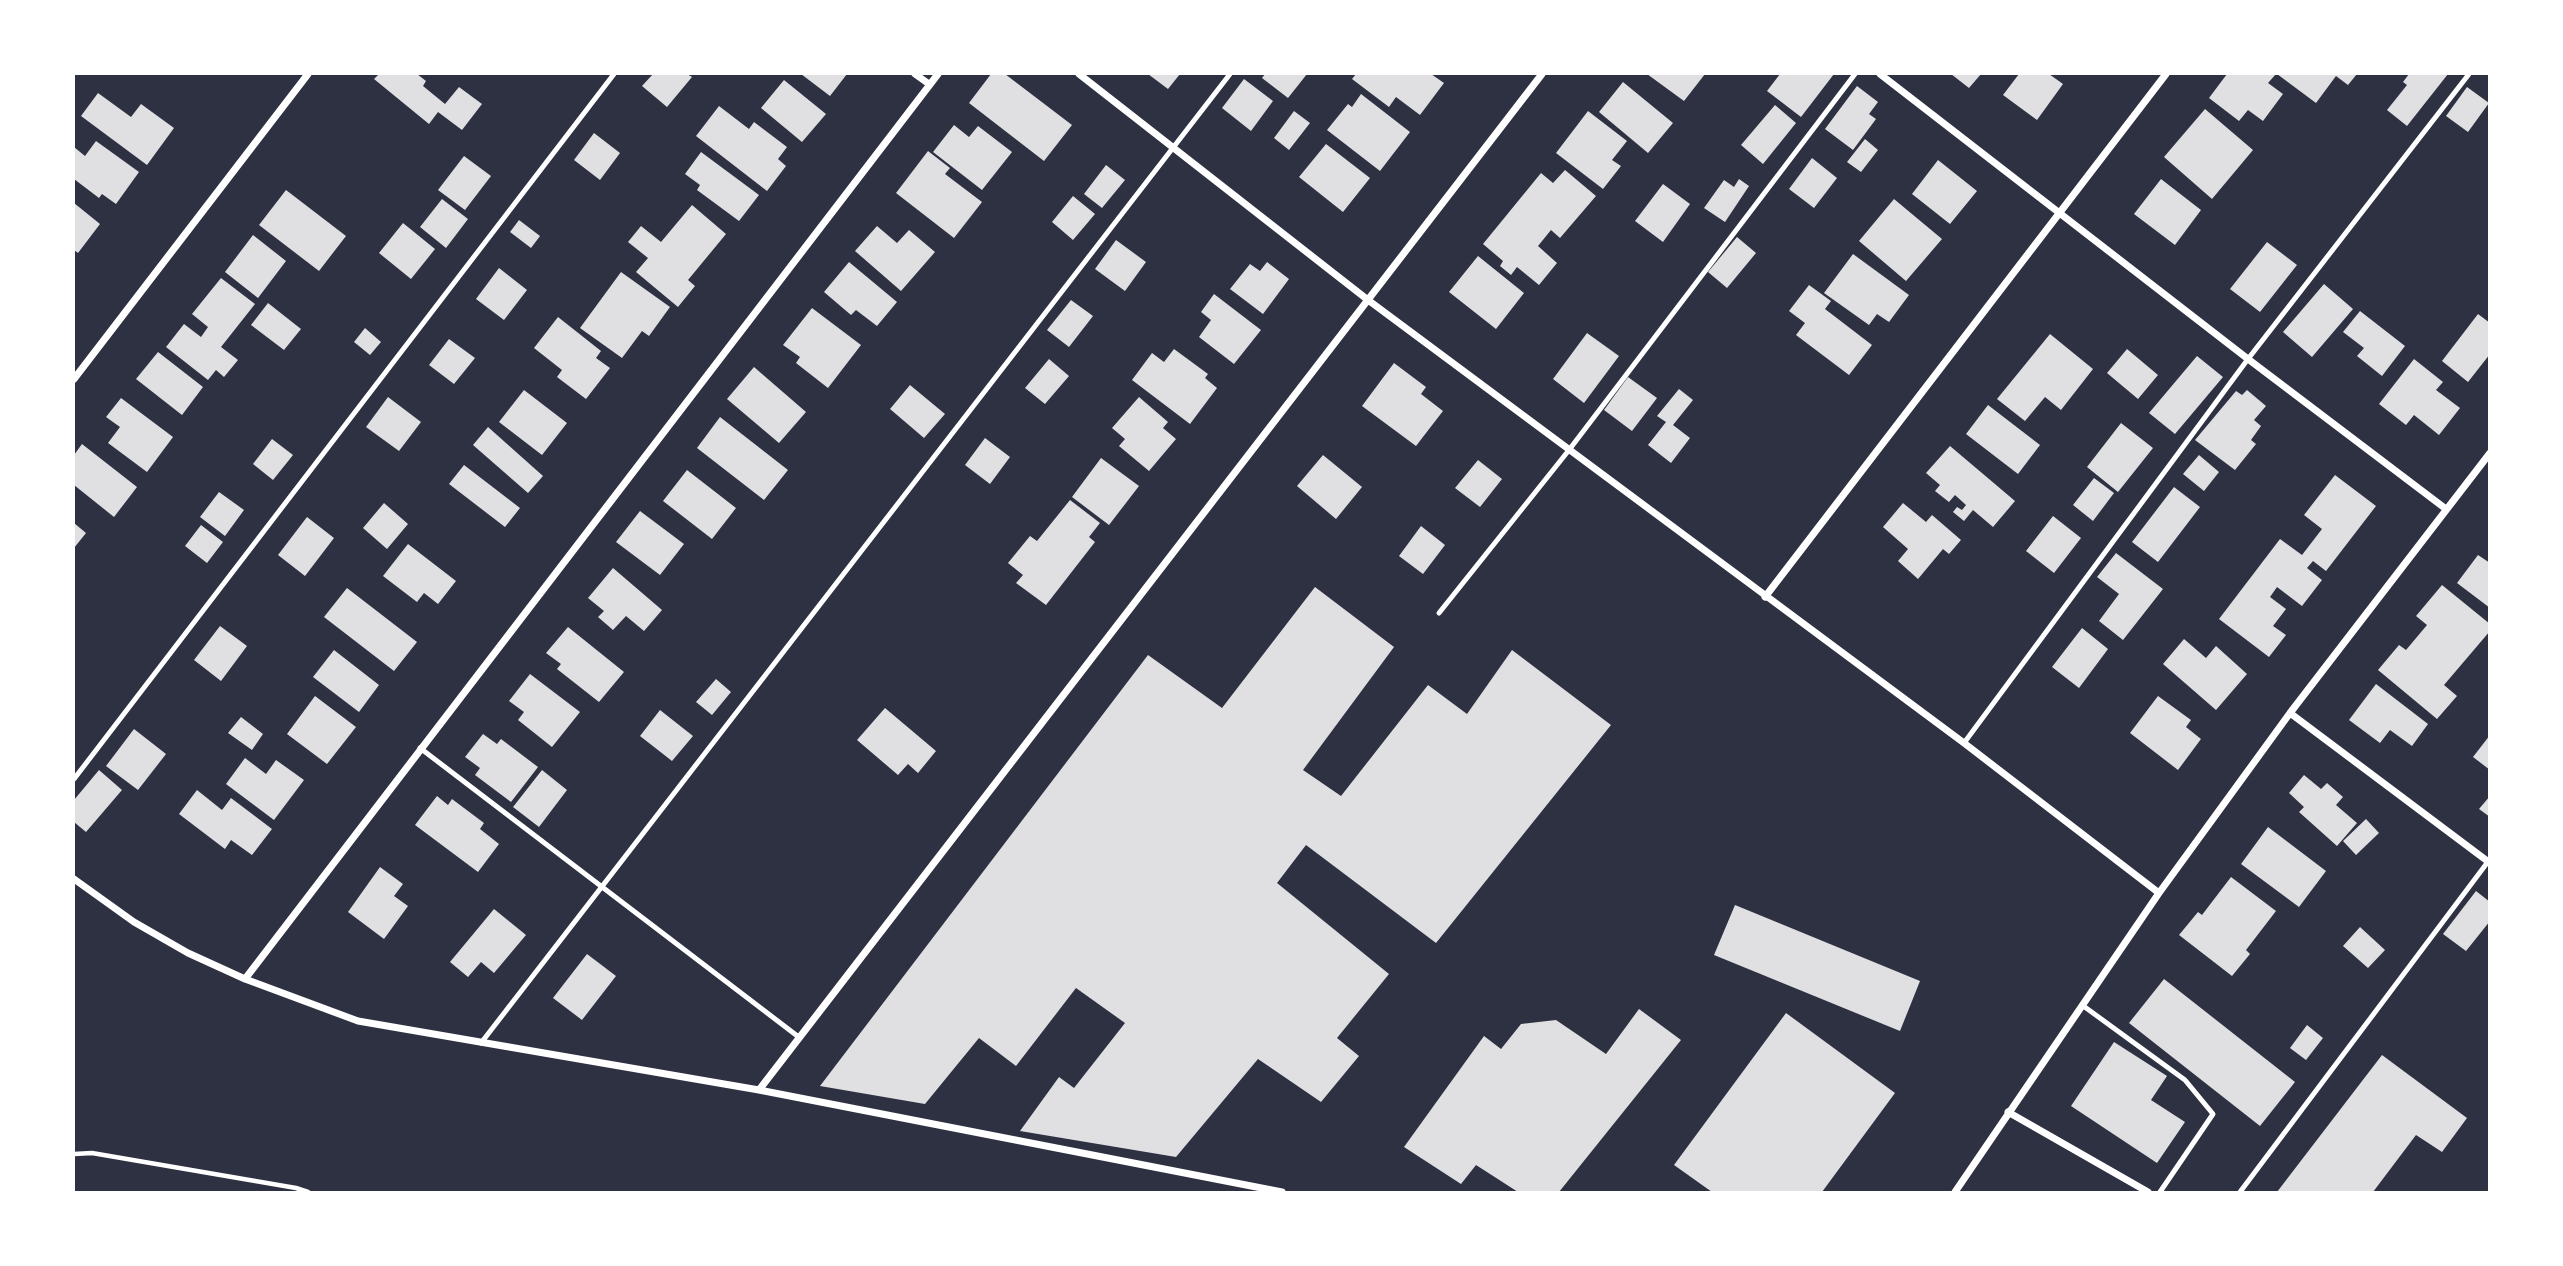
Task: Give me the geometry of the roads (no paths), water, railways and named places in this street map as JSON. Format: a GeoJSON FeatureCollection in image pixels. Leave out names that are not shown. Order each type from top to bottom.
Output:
{"type":"FeatureCollection","features":[{"type":"Feature","properties":{"kind":"street"},"geometry":{"type":"LineString","coordinates":[[74,379],[308,74]]}},
{"type":"Feature","properties":{"kind":"street"},"geometry":{"type":"LineString","coordinates":[[915,74],[929,84]]}},
{"type":"Feature","properties":{"kind":"street"},"geometry":{"type":"LineString","coordinates":[[245,979],[938,74]]}},
{"type":"Feature","properties":{"kind":"street"},"geometry":{"type":"LineString","coordinates":[[1079,74],[1368,300],[1964,743],[2159,893]]}},
{"type":"Feature","properties":{"kind":"street"},"geometry":{"type":"LineString","coordinates":[[759,1090],[1542,74]]}},
{"type":"Feature","properties":{"kind":"street"},"geometry":{"type":"LineString","coordinates":[[1880,74],[2446,509]]}},
{"type":"Feature","properties":{"kind":"street"},"geometry":{"type":"LineString","coordinates":[[1765,597],[2166,74]]}},
{"type":"Feature","properties":{"kind":"street"},"geometry":{"type":"LineString","coordinates":[[1955,1192],[2159,893],[2290,713],[2490,453]]}},
{"type":"Feature","properties":{"kind":"street"},"geometry":{"type":"LineString","coordinates":[[2290,713],[2489,861]]}},
{"type":"Feature","properties":{"kind":"street"},"geometry":{"type":"LineString","coordinates":[[74,879],[134,922],[188,953],[245,979],[358,1021],[759,1090],[1282,1192]]}},
{"type":"Feature","properties":{"kind":"street"},"geometry":{"type":"LineString","coordinates":[[2008,1112],[2148,1192]]}},
{"type":"Feature","properties":{"kind":"lane"},"geometry":{"type":"LineString","coordinates":[[74,779],[614,74]]}},
{"type":"Feature","properties":{"kind":"lane"},"geometry":{"type":"LineString","coordinates":[[481,1043],[1230,74]]}},
{"type":"Feature","properties":{"kind":"lane"},"geometry":{"type":"LineString","coordinates":[[1439,613],[1569,450],[1855,74]]}},
{"type":"Feature","properties":{"kind":"lane"},"geometry":{"type":"LineString","coordinates":[[1964,743],[2248,359],[2469,74]]}},
{"type":"Feature","properties":{"kind":"lane"},"geometry":{"type":"LineString","coordinates":[[420,748],[800,1038]]}},
{"type":"Feature","properties":{"kind":"lane"},"geometry":{"type":"LineString","coordinates":[[2240,1192],[2489,861]]}},
{"type":"Feature","properties":{"kind":"lane"},"geometry":{"type":"LineString","coordinates":[[2082,1005],[2185,1080],[2213,1114],[2160,1192]]}}]}
